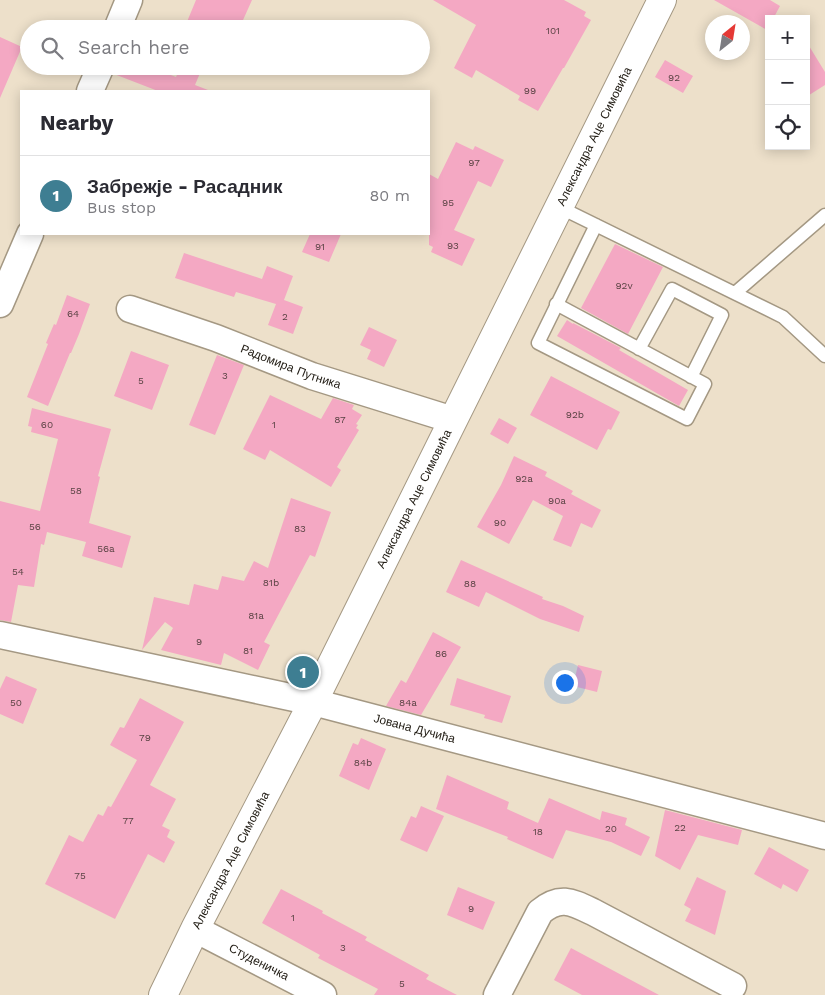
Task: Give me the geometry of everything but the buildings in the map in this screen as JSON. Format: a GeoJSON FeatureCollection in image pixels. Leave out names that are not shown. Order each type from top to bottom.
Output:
{"type":"FeatureCollection","features":[{"type":"Feature","properties":{"kind":"street"},"geometry":{"type":"LineString","coordinates":[[120,20],[129,0]]}},
{"type":"Feature","properties":{"kind":"street","name":"Александра Аце Симовића"},"geometry":{"type":"LineString","coordinates":[[163,995],[312,702],[662,0]]}},
{"type":"Feature","properties":{"kind":"street"},"geometry":{"type":"LineString","coordinates":[[90,90],[97,75]]}},
{"type":"Feature","properties":{"kind":"street"},"geometry":{"type":"LineString","coordinates":[[0,304],[30,235]]}},
{"type":"Feature","properties":{"kind":"street","name":"Радомира Путника"},"geometry":{"type":"LineString","coordinates":[[130,309],[216,338],[312,376],[453,420]]}},
{"type":"Feature","properties":{"kind":"street","name":"Јована Дучића"},"geometry":{"type":"LineString","coordinates":[[0,636],[312,702],[825,836]]}},
{"type":"Feature","properties":{"kind":"street"},"geometry":{"type":"LineString","coordinates":[[497,995],[540,912],[549,904],[562,901],[577,904],[593,912],[732,986]]}},
{"type":"Feature","properties":{"kind":"street","name":"Студеничка"},"geometry":{"type":"LineString","coordinates":[[195,929],[323,995]]}},
{"type":"Feature","properties":{"kind":"lane"},"geometry":{"type":"LineString","coordinates":[[559,207],[783,317],[825,356]]}},
{"type":"Feature","properties":{"kind":"lane"},"geometry":{"type":"LineString","coordinates":[[735,293],[825,215]]}},
{"type":"Feature","properties":{"kind":"lane"},"geometry":{"type":"LineString","coordinates":[[556,304],[705,384],[687,419],[538,343],[556,304],[596,225]]}},
{"type":"Feature","properties":{"kind":"lane"},"geometry":{"type":"LineString","coordinates":[[639,349],[672,289],[722,315],[691,377]]}},
{"type":"Feature","properties":{"kind":"place","name":"Забрежје - Расадник"},"geometry":{"type":"Point","coordinates":[303,672]}}]}
